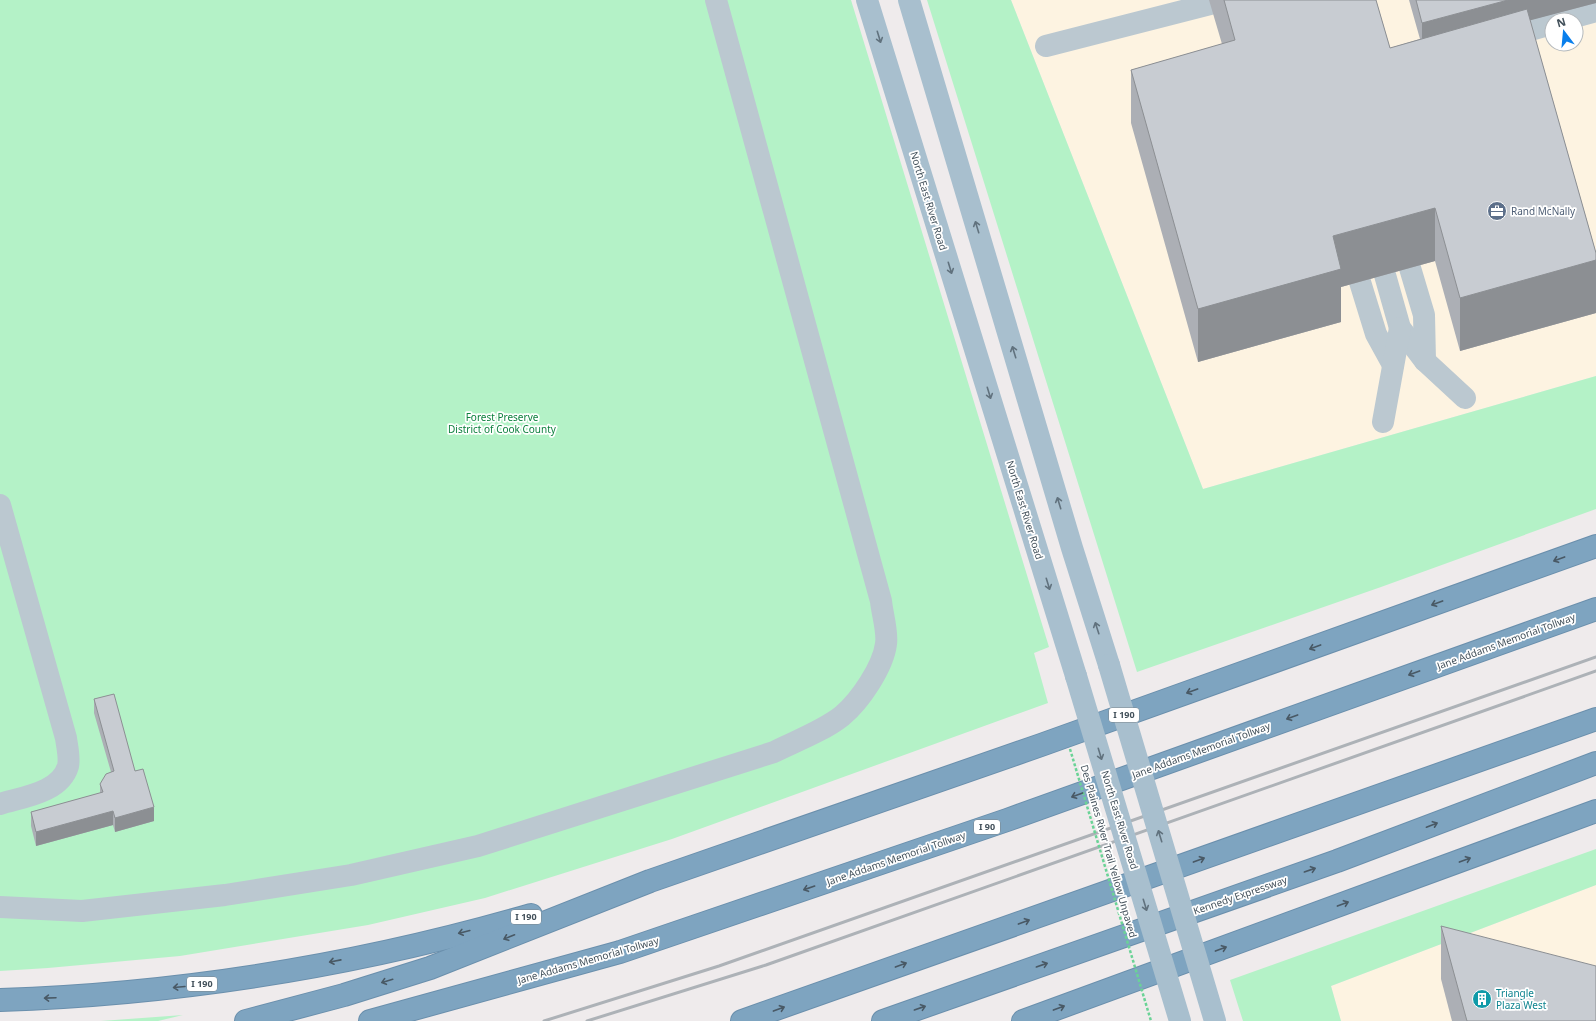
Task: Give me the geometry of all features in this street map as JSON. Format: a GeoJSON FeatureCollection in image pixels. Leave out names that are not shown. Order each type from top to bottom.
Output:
{"type":"FeatureCollection","features":[{"type":"Feature","properties":{"kind":"highway","name":"I 190"},"geometry":{"type":"LineString","coordinates":[[0,1000],[62,998],[189,986],[293,970],[416,944],[524,917],[650,881],[1041,745],[1596,546]]}},
{"type":"Feature","properties":{"kind":"highway","name":"Jane Addams Memorial Tollway"},"geometry":{"type":"LineString","coordinates":[[370,1021],[628,950],[1007,820],[1596,609]]}},
{"type":"Feature","properties":{"kind":"highway"},"geometry":{"type":"LineString","coordinates":[[742,1021],[1596,719]]}},
{"type":"Feature","properties":{"kind":"highway","name":"Kennedy Expressway"},"geometry":{"type":"LineString","coordinates":[[883,1021],[1337,861],[1596,763]]}},
{"type":"Feature","properties":{"kind":"highway"},"geometry":{"type":"LineString","coordinates":[[1022,1021],[1596,811]]}},
{"type":"Feature","properties":{"kind":"highway"},"geometry":{"type":"LineString","coordinates":[[246,1021],[344,995],[430,968],[650,881]]}},
{"type":"Feature","properties":{"kind":"main road","name":"North East River Road"},"geometry":{"type":"LineString","coordinates":[[867,0],[1076,676],[1180,1021]]}},
{"type":"Feature","properties":{"kind":"main road"},"geometry":{"type":"LineString","coordinates":[[909,0],[1215,1021]]}},
{"type":"Feature","properties":{"kind":"lane"},"geometry":{"type":"LineString","coordinates":[[0,907],[82,911],[225,895],[351,875],[478,846],[774,752],[811,734],[842,716],[863,694],[877,670],[886,644],[881,601],[716,0]]}},
{"type":"Feature","properties":{"kind":"lane"},"geometry":{"type":"LineString","coordinates":[[1046,46],[1210,4]]}},
{"type":"Feature","properties":{"kind":"lane"},"geometry":{"type":"LineString","coordinates":[[1584,14],[1596,11]]}},
{"type":"Feature","properties":{"kind":"lane"},"geometry":{"type":"LineString","coordinates":[[1484,43],[1544,26]]}},
{"type":"Feature","properties":{"kind":"lane"},"geometry":{"type":"LineString","coordinates":[[1410,268],[1424,315],[1425,361]]}},
{"type":"Feature","properties":{"kind":"lane"},"geometry":{"type":"LineString","coordinates":[[1385,275],[1400,328],[1425,361],[1465,398]]}},
{"type":"Feature","properties":{"kind":"lane"},"geometry":{"type":"LineString","coordinates":[[1360,282],[1376,334],[1393,365]]}},
{"type":"Feature","properties":{"kind":"lane"},"geometry":{"type":"LineString","coordinates":[[1383,422],[1400,328]]}},
{"type":"Feature","properties":{"kind":"lane"},"geometry":{"type":"LineString","coordinates":[[0,505],[66,738],[68,766],[61,777],[50,788],[0,804]]}},
{"type":"Feature","properties":{"kind":"path","name":"Des Plaines River Trail Yellow Unpaved"},"geometry":{"type":"LineString","coordinates":[[1069,746],[1151,1021]]}},
{"type":"Feature","properties":{"kind":"shaded area"},"geometry":{"type":"Polygon","coordinates":[[[1011,0],[1596,0],[1596,376],[1203,489],[1011,0]]]}},
{"type":"Feature","properties":{"kind":"shaded area"},"geometry":{"type":"Polygon","coordinates":[[[1596,885],[1596,1021],[1341,1021],[1331,986],[1596,885]]]}},
{"type":"Feature","properties":{"kind":"green space","name":"Forest Preserve District of Cook County"},"geometry":{"type":"Polygon","coordinates":[[[0,0],[851,0],[1049,647],[1034,653],[1048,703],[672,839],[485,898],[368,925],[180,956],[0,971],[0,0]]]}},
{"type":"Feature","properties":{"kind":"green space"},"geometry":{"type":"Polygon","coordinates":[[[927,0],[1011,0],[1203,489],[1596,376],[1596,509],[1381,587],[1137,672],[927,0]]]}},
{"type":"Feature","properties":{"kind":"green space"},"geometry":{"type":"Polygon","coordinates":[[[1596,849],[1596,885],[1331,986],[1341,1021],[1243,1021],[1230,980],[1596,849]]]}},
{"type":"Feature","properties":{"kind":"green space"},"geometry":{"type":"Polygon","coordinates":[[[183,1015],[158,1021],[101,1021],[183,1015]]]}},
{"type":"Feature","properties":{"kind":"building"},"geometry":{"type":"Polygon","coordinates":[[[1224,0],[1376,0],[1390,48],[1527,9],[1596,253],[1596,260],[1460,298],[1435,208],[1333,236],[1341,269],[1198,309],[1131,70],[1235,40],[1224,0]]]}},
{"type":"Feature","properties":{"kind":"building"},"geometry":{"type":"Polygon","coordinates":[[[1416,0],[1508,0],[1422,23],[1416,0]]]}},
{"type":"Feature","properties":{"kind":"building"},"geometry":{"type":"Polygon","coordinates":[[[114,694],[135,771],[143,769],[154,807],[115,818],[113,811],[36,832],[31,812],[103,792],[100,784],[106,774],[114,771],[94,699],[114,694]]]}},
{"type":"Feature","properties":{"kind":"building"},"geometry":{"type":"Polygon","coordinates":[[[1441,926],[1596,966],[1596,1021],[1467,1021],[1441,926]]]}},
{"type":"Feature","properties":{"kind":"railway"},"geometry":{"type":"LineString","coordinates":[[544,1021],[719,966],[1596,657]]}},
{"type":"Feature","properties":{"kind":"railway"},"geometry":{"type":"LineString","coordinates":[[587,1021],[766,965],[1596,671]]}},
{"type":"Feature","properties":{"kind":"place","name":"Rand McNally"},"geometry":{"type":"Point","coordinates":[1497,211]}},
{"type":"Feature","properties":{"kind":"place","name":"Triangle Plaza West"},"geometry":{"type":"Point","coordinates":[1482,999]}}]}
